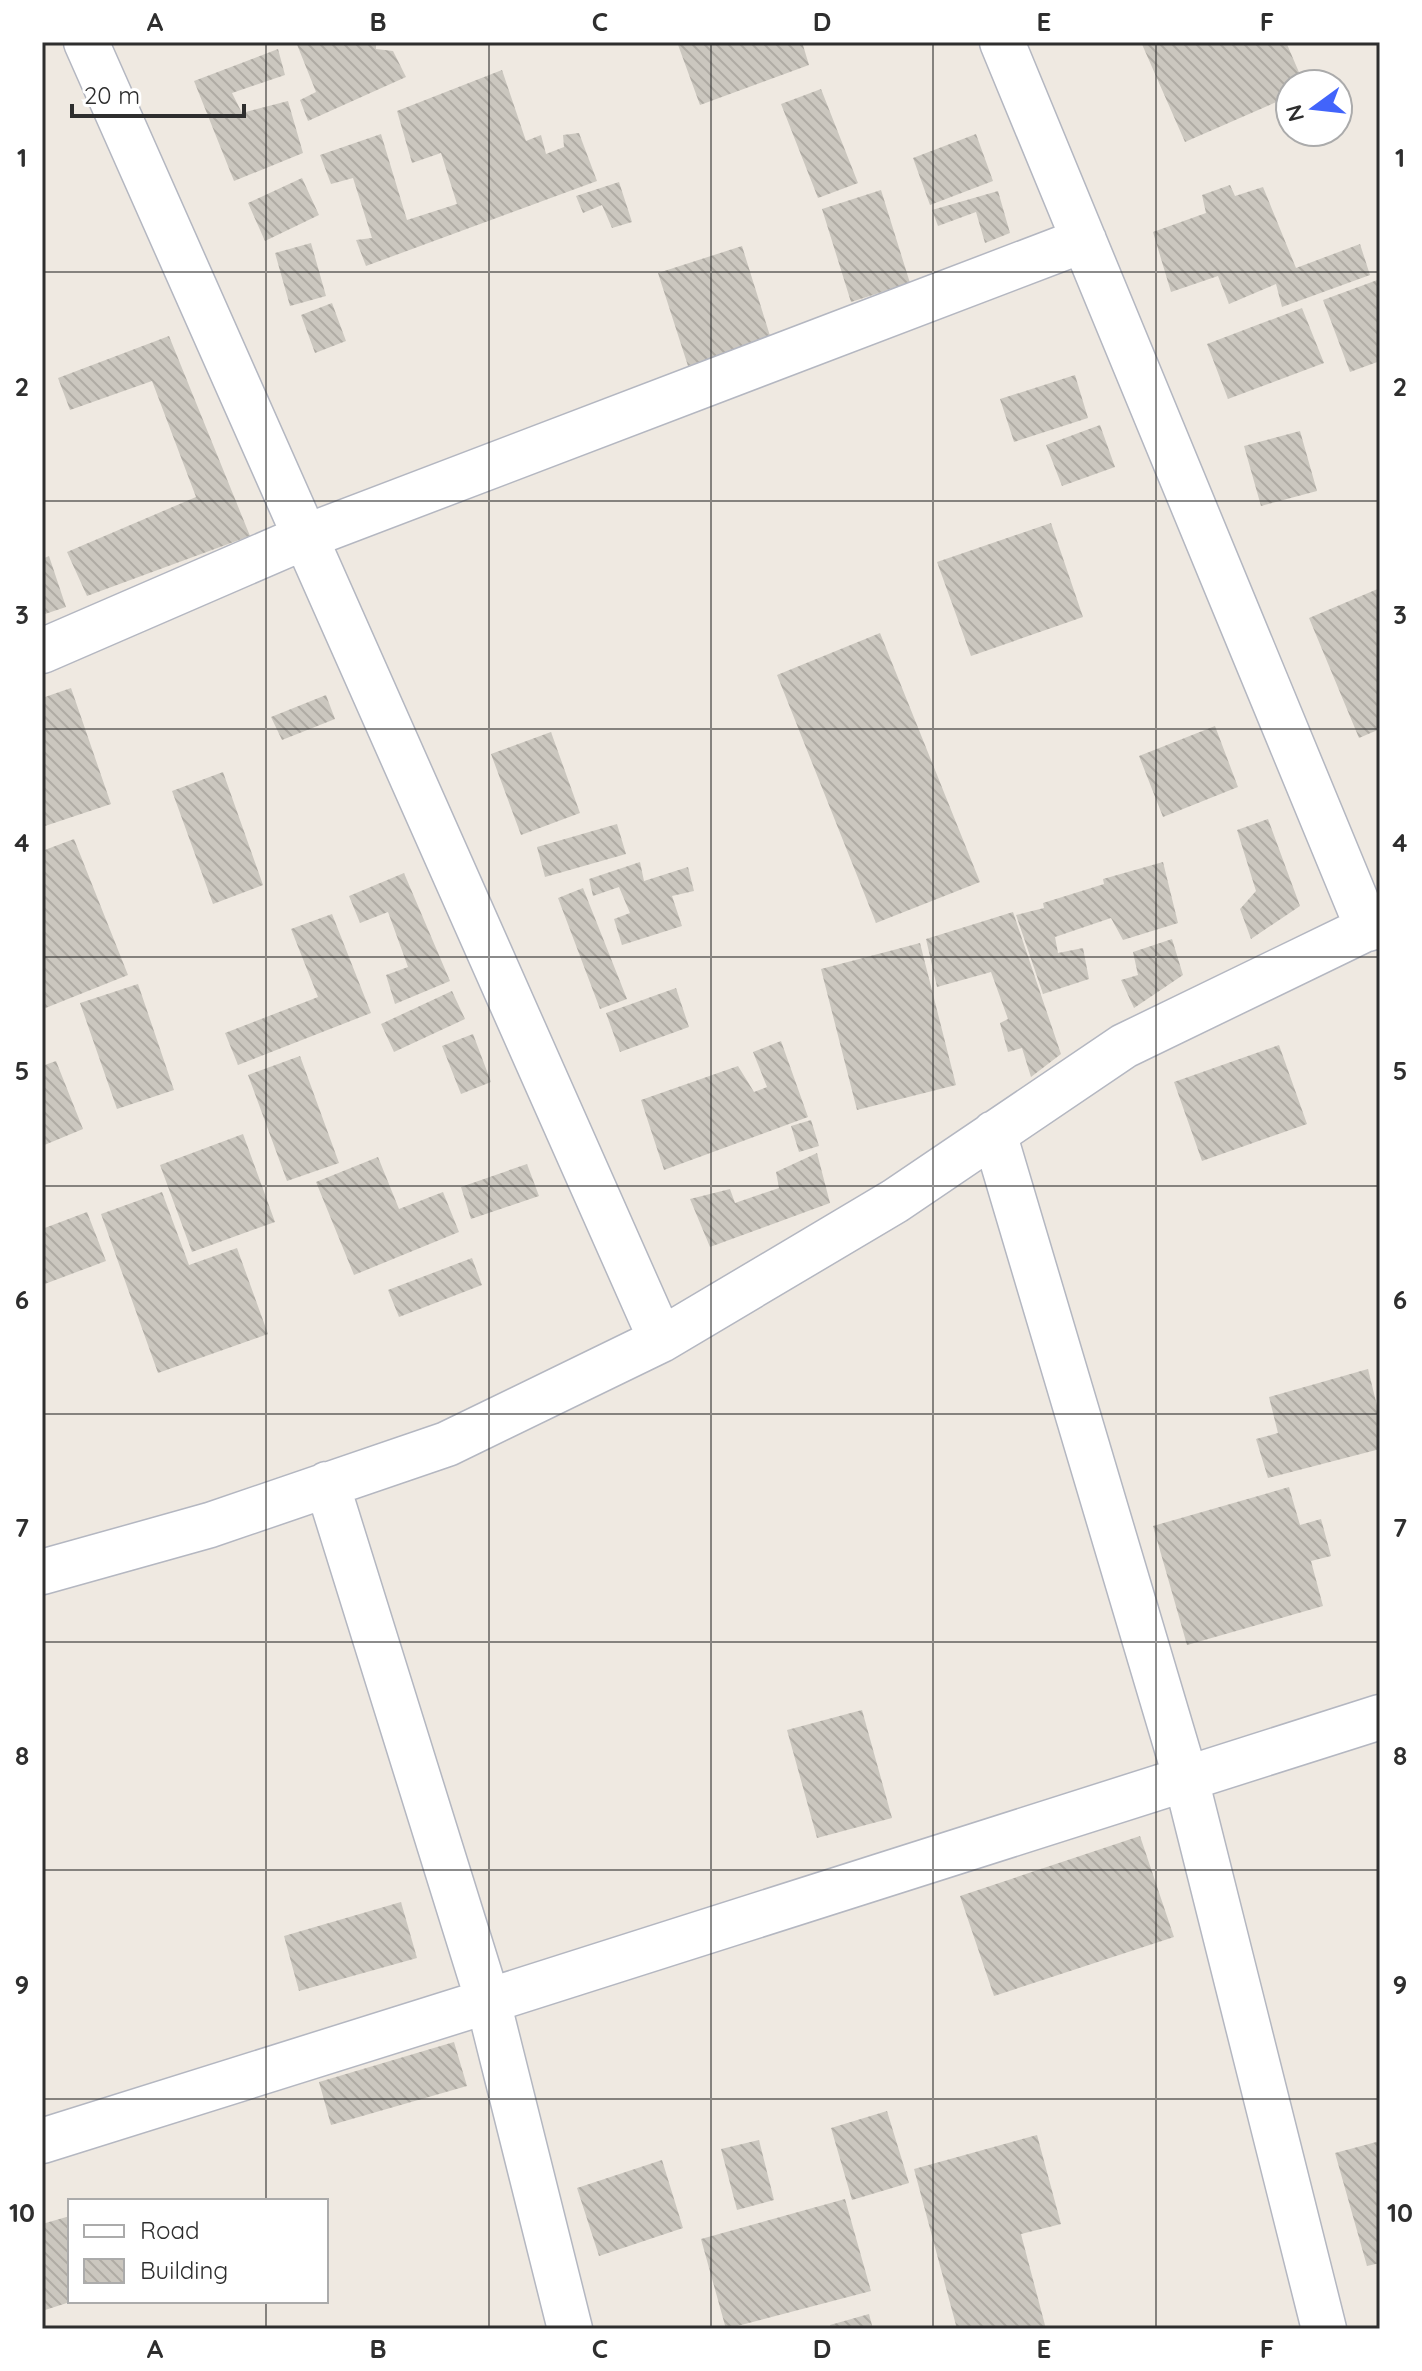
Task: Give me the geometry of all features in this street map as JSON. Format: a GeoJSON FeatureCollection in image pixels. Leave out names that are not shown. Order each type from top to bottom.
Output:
{"type":"FeatureCollection","features":[{"type":"Feature","properties":{"kind":"street"},"geometry":{"type":"LineString","coordinates":[[86,42],[661,1340]]}},
{"type":"Feature","properties":{"kind":"street"},"geometry":{"type":"LineString","coordinates":[[42,1572],[210,1525],[447,1444],[661,1340],[895,1201],[1124,1046],[1374,925],[1002,42]]}},
{"type":"Feature","properties":{"kind":"street"},"geometry":{"type":"LineString","coordinates":[[42,651],[305,537],[1084,240]]}},
{"type":"Feature","properties":{"kind":"street"},"geometry":{"type":"LineString","coordinates":[[994,1133],[1186,1779],[1324,2329]]}},
{"type":"Feature","properties":{"kind":"street"},"geometry":{"type":"LineString","coordinates":[[327,1484],[488,2001],[570,2329]]}},
{"type":"Feature","properties":{"kind":"street"},"geometry":{"type":"LineString","coordinates":[[42,2141],[1380,1717]]}},
{"type":"Feature","properties":{"kind":"building"},"geometry":{"type":"Polygon","coordinates":[[[296,42],[376,42],[376,49],[393,51],[406,77],[308,121],[300,100],[316,92],[296,42]]]}},
{"type":"Feature","properties":{"kind":"building"},"geometry":{"type":"Polygon","coordinates":[[[677,42],[802,42],[809,65],[700,105],[677,42]]]}},
{"type":"Feature","properties":{"kind":"building"},"geometry":{"type":"Polygon","coordinates":[[[1141,42],[1286,42],[1297,68],[1274,68],[1274,103],[1185,142],[1141,42]]]}},
{"type":"Feature","properties":{"kind":"building"},"geometry":{"type":"Polygon","coordinates":[[[278,49],[285,75],[232,93],[242,113],[288,101],[303,153],[234,181],[194,81],[278,49]]]}},
{"type":"Feature","properties":{"kind":"building"},"geometry":{"type":"Polygon","coordinates":[[[502,70],[526,141],[541,135],[546,154],[564,147],[563,135],[579,133],[597,181],[366,266],[356,240],[372,238],[353,178],[331,184],[320,155],[381,134],[407,220],[457,204],[441,153],[412,163],[397,111],[502,70]]]}},
{"type":"Feature","properties":{"kind":"building"},"geometry":{"type":"Polygon","coordinates":[[[821,89],[858,183],[818,198],[781,104],[821,89]]]}},
{"type":"Feature","properties":{"kind":"building"},"geometry":{"type":"Polygon","coordinates":[[[976,134],[993,181],[930,205],[913,158],[976,134]]]}},
{"type":"Feature","properties":{"kind":"building"},"geometry":{"type":"Polygon","coordinates":[[[302,178],[319,215],[265,241],[248,203],[302,178]]]}},
{"type":"Feature","properties":{"kind":"building"},"geometry":{"type":"Polygon","coordinates":[[[619,182],[632,222],[612,228],[602,205],[583,213],[576,196],[619,182]]]}},
{"type":"Feature","properties":{"kind":"building"},"geometry":{"type":"Polygon","coordinates":[[[1230,185],[1235,196],[1263,187],[1296,268],[1360,244],[1370,275],[1282,307],[1276,284],[1229,304],[1218,276],[1171,292],[1153,232],[1206,213],[1202,195],[1230,185]]]}},
{"type":"Feature","properties":{"kind":"building"},"geometry":{"type":"Polygon","coordinates":[[[881,190],[910,283],[851,302],[822,209],[881,190]]]}},
{"type":"Feature","properties":{"kind":"building"},"geometry":{"type":"Polygon","coordinates":[[[998,191],[1010,233],[985,243],[976,212],[938,226],[932,210],[998,191]]]}},
{"type":"Feature","properties":{"kind":"building"},"geometry":{"type":"Polygon","coordinates":[[[311,243],[326,296],[290,306],[275,253],[311,243]]]}},
{"type":"Feature","properties":{"kind":"building"},"geometry":{"type":"Polygon","coordinates":[[[742,246],[771,339],[688,366],[658,273],[742,246]]]}},
{"type":"Feature","properties":{"kind":"building"},"geometry":{"type":"Polygon","coordinates":[[[1380,279],[1380,361],[1350,372],[1323,300],[1380,279]]]}},
{"type":"Feature","properties":{"kind":"building"},"geometry":{"type":"Polygon","coordinates":[[[332,303],[346,341],[315,353],[301,315],[332,303]]]}},
{"type":"Feature","properties":{"kind":"building"},"geometry":{"type":"Polygon","coordinates":[[[1302,308],[1324,363],[1228,399],[1207,344],[1302,308]]]}},
{"type":"Feature","properties":{"kind":"building"},"geometry":{"type":"Polygon","coordinates":[[[169,336],[250,536],[87,596],[67,552],[196,497],[152,381],[70,410],[58,378],[169,336]]]}},
{"type":"Feature","properties":{"kind":"building"},"geometry":{"type":"Polygon","coordinates":[[[1075,375],[1088,418],[1014,442],[1000,399],[1075,375]]]}},
{"type":"Feature","properties":{"kind":"building"},"geometry":{"type":"Polygon","coordinates":[[[1100,425],[1115,467],[1062,486],[1046,445],[1100,425]]]}},
{"type":"Feature","properties":{"kind":"building"},"geometry":{"type":"Polygon","coordinates":[[[1300,431],[1317,491],[1261,506],[1244,446],[1300,431]]]}},
{"type":"Feature","properties":{"kind":"building"},"geometry":{"type":"Polygon","coordinates":[[[1051,523],[1083,617],[971,656],[937,562],[1051,523]]]}},
{"type":"Feature","properties":{"kind":"building"},"geometry":{"type":"Polygon","coordinates":[[[49,556],[66,607],[42,615],[42,559],[49,556]]]}},
{"type":"Feature","properties":{"kind":"building"},"geometry":{"type":"Polygon","coordinates":[[[1380,588],[1380,729],[1359,738],[1309,618],[1380,588]]]}},
{"type":"Feature","properties":{"kind":"building"},"geometry":{"type":"Polygon","coordinates":[[[880,633],[980,882],[876,923],[777,675],[880,633]]]}},
{"type":"Feature","properties":{"kind":"building"},"geometry":{"type":"Polygon","coordinates":[[[71,688],[111,804],[42,827],[42,698],[71,688]]]}},
{"type":"Feature","properties":{"kind":"building"},"geometry":{"type":"Polygon","coordinates":[[[326,695],[335,719],[282,740],[271,717],[326,695]]]}},
{"type":"Feature","properties":{"kind":"building"},"geometry":{"type":"Polygon","coordinates":[[[1215,726],[1238,787],[1163,817],[1139,756],[1215,726]]]}},
{"type":"Feature","properties":{"kind":"building"},"geometry":{"type":"Polygon","coordinates":[[[551,732],[580,813],[521,835],[491,754],[551,732]]]}},
{"type":"Feature","properties":{"kind":"building"},"geometry":{"type":"Polygon","coordinates":[[[223,772],[263,885],[213,904],[172,791],[223,772]]]}},
{"type":"Feature","properties":{"kind":"building"},"geometry":{"type":"Polygon","coordinates":[[[1268,819],[1300,906],[1251,939],[1240,909],[1256,891],[1237,830],[1268,819]]]}},
{"type":"Feature","properties":{"kind":"building"},"geometry":{"type":"Polygon","coordinates":[[[617,824],[626,854],[545,877],[537,847],[617,824]]]}},
{"type":"Feature","properties":{"kind":"building"},"geometry":{"type":"Polygon","coordinates":[[[74,839],[128,975],[43,1009],[42,851],[74,839]]]}},
{"type":"Feature","properties":{"kind":"building"},"geometry":{"type":"Polygon","coordinates":[[[640,862],[644,881],[688,867],[694,891],[672,896],[682,926],[622,945],[614,919],[630,913],[619,887],[593,896],[589,879],[640,862]]]}},
{"type":"Feature","properties":{"kind":"building"},"geometry":{"type":"Polygon","coordinates":[[[1163,862],[1178,923],[1123,940],[1111,918],[1055,937],[1058,953],[1083,948],[1089,979],[1043,994],[1016,915],[1044,908],[1043,903],[1104,884],[1103,879],[1163,862]]]}},
{"type":"Feature","properties":{"kind":"building"},"geometry":{"type":"Polygon","coordinates":[[[404,873],[450,981],[395,1004],[386,975],[408,967],[388,912],[360,923],[349,896],[404,873]]]}},
{"type":"Feature","properties":{"kind":"building"},"geometry":{"type":"Polygon","coordinates":[[[583,888],[627,999],[600,1009],[558,898],[583,888]]]}},
{"type":"Feature","properties":{"kind":"building"},"geometry":{"type":"Polygon","coordinates":[[[1013,912],[1061,1054],[1031,1077],[1022,1048],[1008,1052],[1000,1023],[1008,1019],[991,972],[937,987],[926,939],[1013,912]]]}},
{"type":"Feature","properties":{"kind":"building"},"geometry":{"type":"Polygon","coordinates":[[[332,914],[371,1013],[238,1065],[225,1033],[318,997],[291,929],[332,914]]]}},
{"type":"Feature","properties":{"kind":"building"},"geometry":{"type":"Polygon","coordinates":[[[1172,939],[1183,975],[1134,1008],[1121,980],[1138,975],[1133,952],[1172,939]]]}},
{"type":"Feature","properties":{"kind":"building"},"geometry":{"type":"Polygon","coordinates":[[[920,943],[956,1085],[857,1110],[821,969],[920,943]]]}},
{"type":"Feature","properties":{"kind":"building"},"geometry":{"type":"Polygon","coordinates":[[[138,984],[174,1090],[117,1109],[80,1003],[138,984]]]}},
{"type":"Feature","properties":{"kind":"building"},"geometry":{"type":"Polygon","coordinates":[[[676,988],[689,1027],[620,1052],[606,1013],[676,988]]]}},
{"type":"Feature","properties":{"kind":"building"},"geometry":{"type":"Polygon","coordinates":[[[452,991],[465,1019],[394,1052],[381,1024],[452,991]]]}},
{"type":"Feature","properties":{"kind":"building"},"geometry":{"type":"Polygon","coordinates":[[[473,1034],[491,1082],[461,1094],[442,1046],[473,1034]]]}},
{"type":"Feature","properties":{"kind":"building"},"geometry":{"type":"Polygon","coordinates":[[[781,1041],[808,1117],[664,1170],[641,1100],[738,1066],[754,1092],[767,1087],[753,1052],[781,1041]]]}},
{"type":"Feature","properties":{"kind":"building"},"geometry":{"type":"Polygon","coordinates":[[[1279,1045],[1307,1124],[1202,1161],[1174,1082],[1279,1045]]]}},
{"type":"Feature","properties":{"kind":"building"},"geometry":{"type":"Polygon","coordinates":[[[300,1056],[339,1163],[287,1181],[248,1075],[300,1056]]]}},
{"type":"Feature","properties":{"kind":"building"},"geometry":{"type":"Polygon","coordinates":[[[56,1061],[83,1129],[42,1146],[42,1066],[56,1061]]]}},
{"type":"Feature","properties":{"kind":"building"},"geometry":{"type":"Polygon","coordinates":[[[811,1120],[819,1146],[799,1152],[791,1126],[811,1120]]]}},
{"type":"Feature","properties":{"kind":"building"},"geometry":{"type":"Polygon","coordinates":[[[243,1134],[275,1222],[192,1252],[160,1165],[243,1134]]]}},
{"type":"Feature","properties":{"kind":"building"},"geometry":{"type":"Polygon","coordinates":[[[817,1153],[830,1203],[710,1247],[690,1199],[730,1189],[735,1203],[779,1188],[776,1172],[817,1153]]]}},
{"type":"Feature","properties":{"kind":"building"},"geometry":{"type":"Polygon","coordinates":[[[378,1157],[399,1209],[443,1192],[459,1232],[354,1275],[316,1182],[378,1157]]]}},
{"type":"Feature","properties":{"kind":"building"},"geometry":{"type":"Polygon","coordinates":[[[527,1164],[539,1196],[471,1219],[461,1187],[527,1164]]]}},
{"type":"Feature","properties":{"kind":"building"},"geometry":{"type":"Polygon","coordinates":[[[162,1192],[189,1265],[237,1248],[268,1334],[158,1373],[101,1214],[162,1192]]]}},
{"type":"Feature","properties":{"kind":"building"},"geometry":{"type":"Polygon","coordinates":[[[87,1212],[106,1261],[42,1285],[42,1229],[87,1212]]]}},
{"type":"Feature","properties":{"kind":"building"},"geometry":{"type":"Polygon","coordinates":[[[472,1258],[482,1285],[399,1317],[388,1290],[472,1258]]]}},
{"type":"Feature","properties":{"kind":"building"},"geometry":{"type":"Polygon","coordinates":[[[1368,1369],[1380,1418],[1380,1449],[1268,1478],[1256,1439],[1278,1433],[1269,1397],[1368,1369]]]}},
{"type":"Feature","properties":{"kind":"building"},"geometry":{"type":"Polygon","coordinates":[[[1289,1487],[1300,1525],[1321,1519],[1331,1556],[1311,1561],[1323,1606],[1187,1645],[1153,1526],[1289,1487]]]}},
{"type":"Feature","properties":{"kind":"building"},"geometry":{"type":"Polygon","coordinates":[[[862,1710],[892,1818],[817,1838],[787,1730],[862,1710]]]}},
{"type":"Feature","properties":{"kind":"building"},"geometry":{"type":"Polygon","coordinates":[[[1140,1836],[1174,1937],[994,1996],[960,1896],[1140,1836]]]}},
{"type":"Feature","properties":{"kind":"building"},"geometry":{"type":"Polygon","coordinates":[[[401,1902],[417,1958],[299,1991],[284,1936],[401,1902]]]}},
{"type":"Feature","properties":{"kind":"building"},"geometry":{"type":"Polygon","coordinates":[[[454,2042],[467,2086],[331,2125],[319,2082],[454,2042]]]}},
{"type":"Feature","properties":{"kind":"building"},"geometry":{"type":"Polygon","coordinates":[[[887,2111],[909,2183],[852,2200],[831,2128],[887,2111]]]}},
{"type":"Feature","properties":{"kind":"building"},"geometry":{"type":"Polygon","coordinates":[[[1037,2135],[1061,2224],[1021,2234],[1046,2329],[957,2329],[914,2169],[1037,2135]]]}},
{"type":"Feature","properties":{"kind":"building"},"geometry":{"type":"Polygon","coordinates":[[[759,2140],[774,2200],[737,2210],[721,2149],[759,2140]]]}},
{"type":"Feature","properties":{"kind":"building"},"geometry":{"type":"Polygon","coordinates":[[[1380,2141],[1380,2263],[1367,2266],[1335,2153],[1380,2141]]]}},
{"type":"Feature","properties":{"kind":"building"},"geometry":{"type":"Polygon","coordinates":[[[662,2160],[683,2228],[599,2256],[577,2188],[662,2160]]]}},
{"type":"Feature","properties":{"kind":"building"},"geometry":{"type":"Polygon","coordinates":[[[845,2199],[871,2291],[726,2329],[701,2239],[845,2199]]]}},
{"type":"Feature","properties":{"kind":"building"},"geometry":{"type":"Polygon","coordinates":[[[68,2217],[68,2303],[42,2311],[42,2224],[68,2217]]]}},
{"type":"Feature","properties":{"kind":"building"},"geometry":{"type":"Polygon","coordinates":[[[869,2314],[873,2329],[831,2329],[830,2325],[869,2314]]]}}]}
